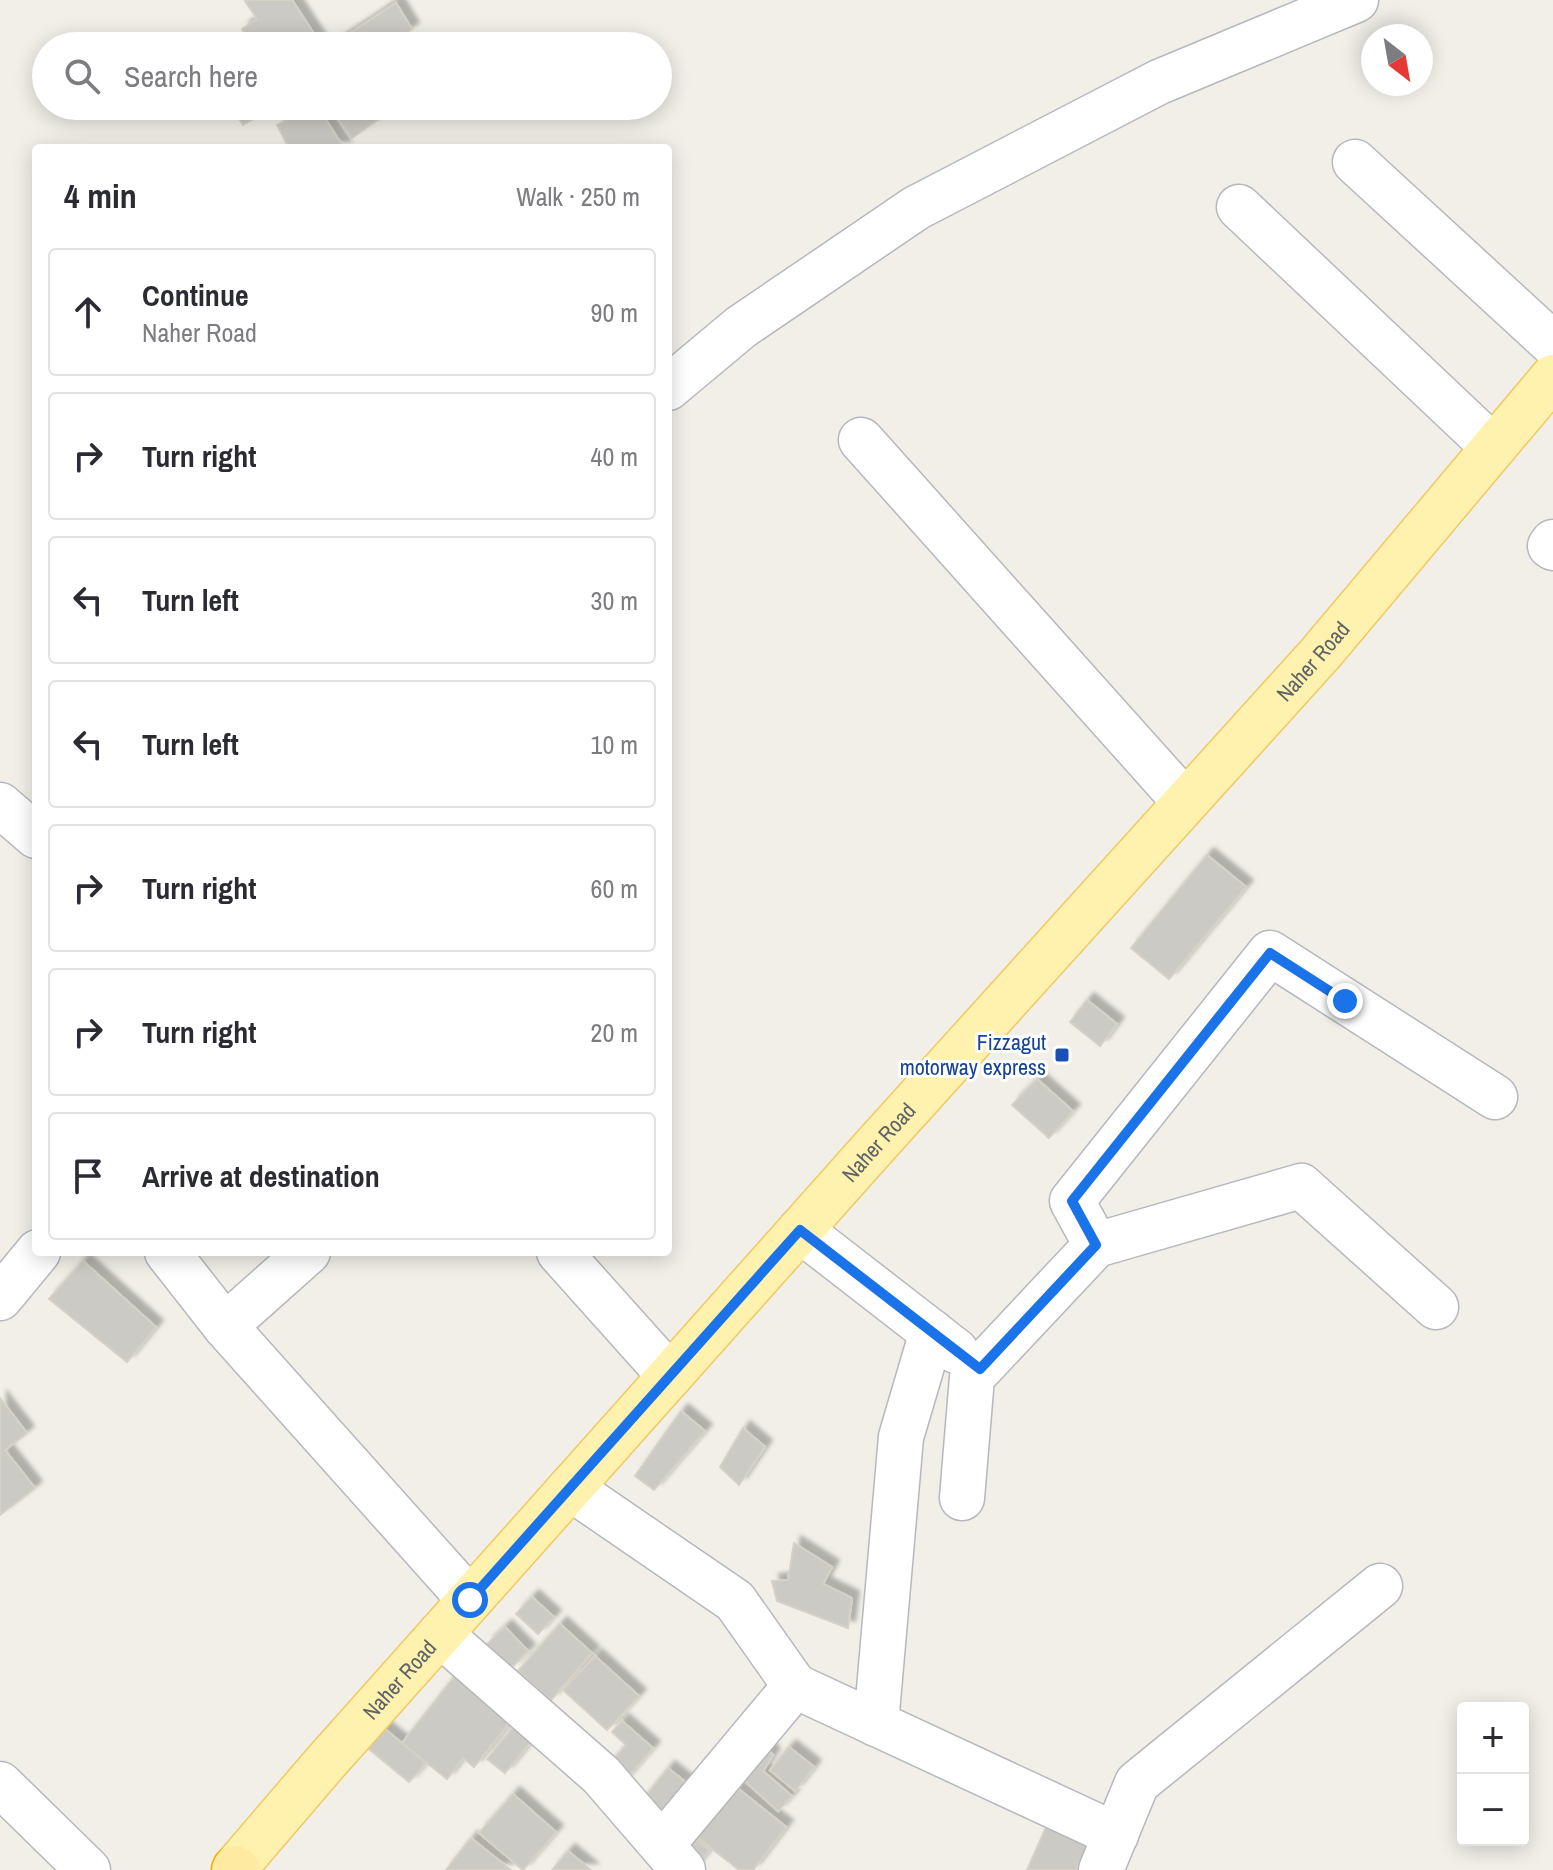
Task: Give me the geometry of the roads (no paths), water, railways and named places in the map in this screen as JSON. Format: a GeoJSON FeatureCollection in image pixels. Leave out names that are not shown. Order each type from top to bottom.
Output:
{"type":"FeatureCollection","features":[{"type":"Feature","properties":{"kind":"main road","name":"Naher Road"},"geometry":{"type":"LineString","coordinates":[[236,1869],[470,1600],[800,1230],[1320,654],[1553,377]]}},
{"type":"Feature","properties":{"kind":"street"},"geometry":{"type":"LineString","coordinates":[[672,385],[741,327],[916,208],[1159,82],[1356,0]]}},
{"type":"Feature","properties":{"kind":"street"},"geometry":{"type":"LineString","coordinates":[[1355,162],[1553,344]]}},
{"type":"Feature","properties":{"kind":"street"},"geometry":{"type":"LineString","coordinates":[[1239,207],[1493,447]]}},
{"type":"Feature","properties":{"kind":"street"},"geometry":{"type":"LineString","coordinates":[[861,440],[1185,802]]}},
{"type":"Feature","properties":{"kind":"street"},"geometry":{"type":"LineString","coordinates":[[0,805],[32,833]]}},
{"type":"Feature","properties":{"kind":"street"},"geometry":{"type":"LineString","coordinates":[[1096,1245],[1072,1201],[1270,953],[1495,1097]]}},
{"type":"Feature","properties":{"kind":"street"},"geometry":{"type":"LineString","coordinates":[[962,1498],[972,1377],[1096,1245],[1301,1186],[1436,1307]]}},
{"type":"Feature","properties":{"kind":"street"},"geometry":{"type":"LineString","coordinates":[[800,1230],[980,1369]]}},
{"type":"Feature","properties":{"kind":"street"},"geometry":{"type":"LineString","coordinates":[[0,1298],[35,1256]]}},
{"type":"Feature","properties":{"kind":"street"},"geometry":{"type":"LineString","coordinates":[[170,1256],[225,1326],[470,1600]]}},
{"type":"Feature","properties":{"kind":"street"},"geometry":{"type":"LineString","coordinates":[[225,1326],[304,1256]]}},
{"type":"Feature","properties":{"kind":"street"},"geometry":{"type":"LineString","coordinates":[[563,1256],[670,1376]]}},
{"type":"Feature","properties":{"kind":"street"},"geometry":{"type":"LineString","coordinates":[[876,1724],[901,1437],[932,1332]]}},
{"type":"Feature","properties":{"kind":"street"},"geometry":{"type":"LineString","coordinates":[[570,1488],[735,1601],[795,1686],[876,1724],[1109,1852],[1137,1783],[1380,1586]]}},
{"type":"Feature","properties":{"kind":"street"},"geometry":{"type":"LineString","coordinates":[[440,1634],[601,1775],[673,1858],[795,1686]]}},
{"type":"Feature","properties":{"kind":"street"},"geometry":{"type":"LineString","coordinates":[[0,1784],[88,1870]]}},
{"type":"Feature","properties":{"kind":"place","name":"Fizzagut motorway express"},"geometry":{"type":"Point","coordinates":[1062,1055]}}]}
